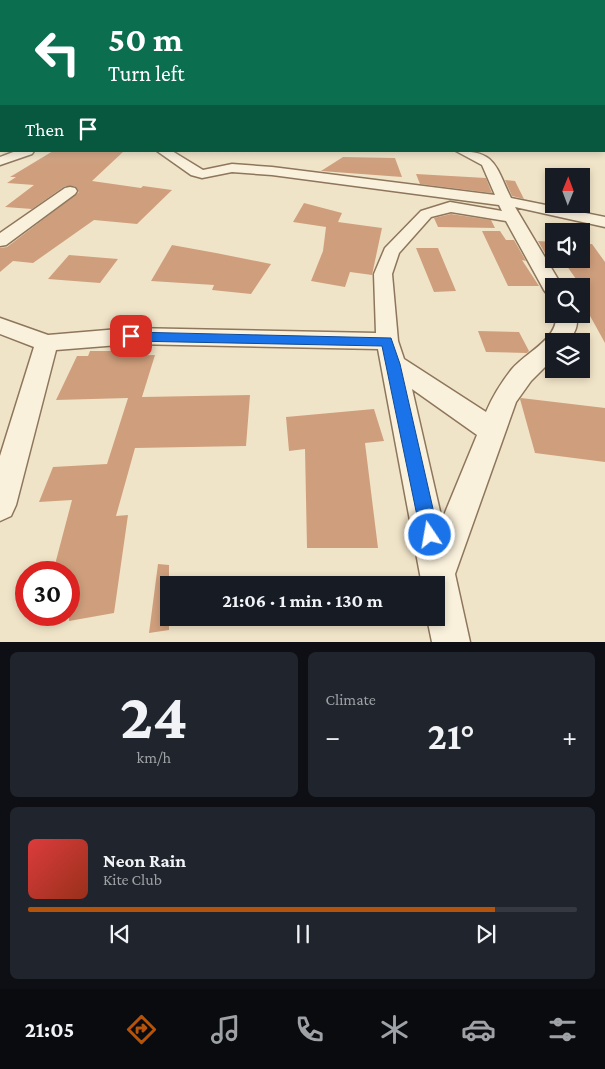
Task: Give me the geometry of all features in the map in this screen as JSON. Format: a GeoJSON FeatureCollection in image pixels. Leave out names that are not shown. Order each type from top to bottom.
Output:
{"type":"FeatureCollection","features":[{"type":"Feature","properties":{"kind":"street"},"geometry":{"type":"LineString","coordinates":[[0,161],[25,152]]}},
{"type":"Feature","properties":{"kind":"street"},"geometry":{"type":"LineString","coordinates":[[165,152],[202,174],[241,168],[605,222]]}},
{"type":"Feature","properties":{"kind":"street"},"geometry":{"type":"LineString","coordinates":[[465,152],[479,157],[488,163],[509,209],[547,278]]}},
{"type":"Feature","properties":{"kind":"street"},"geometry":{"type":"LineString","coordinates":[[0,241],[70,191]]}},
{"type":"Feature","properties":{"kind":"street"},"geometry":{"type":"LineString","coordinates":[[451,642],[438,572],[391,353],[383,274],[391,252],[426,214],[450,207],[509,209]]}},
{"type":"Feature","properties":{"kind":"street"},"geometry":{"type":"LineString","coordinates":[[0,326],[47,343],[131,336],[391,353],[491,430]]}},
{"type":"Feature","properties":{"kind":"street"},"geometry":{"type":"LineString","coordinates":[[0,505],[47,343]]}},
{"type":"Feature","properties":{"kind":"street"},"geometry":{"type":"LineString","coordinates":[[438,572],[491,430],[505,398],[522,374],[545,352]]}},
{"type":"Feature","properties":{"kind":"building"},"geometry":{"type":"Polygon","coordinates":[[[51,152],[123,152],[92,181],[172,190],[137,224],[94,220],[33,263],[13,261],[0,272],[0,248],[7,247],[79,192],[75,186],[65,186],[32,209],[5,207],[34,185],[7,183],[16,177],[10,177],[51,152]]]}},
{"type":"Feature","properties":{"kind":"building"},"geometry":{"type":"Polygon","coordinates":[[[343,157],[395,158],[402,177],[321,171],[343,157]]]}},
{"type":"Feature","properties":{"kind":"building"},"geometry":{"type":"Polygon","coordinates":[[[416,174],[486,178],[492,193],[420,184],[416,174]]]}},
{"type":"Feature","properties":{"kind":"building"},"geometry":{"type":"Polygon","coordinates":[[[505,180],[515,181],[524,199],[512,196],[505,180]]]}},
{"type":"Feature","properties":{"kind":"building"},"geometry":{"type":"Polygon","coordinates":[[[304,203],[342,213],[338,222],[382,228],[372,275],[350,272],[345,287],[311,281],[323,251],[326,227],[293,222],[304,203]]]}},
{"type":"Feature","properties":{"kind":"building"},"geometry":{"type":"Polygon","coordinates":[[[451,214],[491,220],[495,228],[438,227],[434,218],[451,214]]]}},
{"type":"Feature","properties":{"kind":"building"},"geometry":{"type":"Polygon","coordinates":[[[482,231],[500,231],[506,240],[514,240],[526,261],[522,260],[539,286],[508,286],[482,231]]]}},
{"type":"Feature","properties":{"kind":"building"},"geometry":{"type":"Polygon","coordinates":[[[538,241],[545,241],[545,253],[538,241]]]}},
{"type":"Feature","properties":{"kind":"building"},"geometry":{"type":"Polygon","coordinates":[[[590,244],[592,244],[605,262],[605,343],[590,316],[590,278],[575,278],[568,268],[590,268],[590,244]]]}},
{"type":"Feature","properties":{"kind":"building"},"geometry":{"type":"Polygon","coordinates":[[[172,245],[271,264],[251,294],[212,290],[214,285],[151,281],[172,245]]]}},
{"type":"Feature","properties":{"kind":"building"},"geometry":{"type":"Polygon","coordinates":[[[416,248],[438,248],[456,291],[434,292],[416,248]]]}},
{"type":"Feature","properties":{"kind":"building"},"geometry":{"type":"Polygon","coordinates":[[[69,255],[118,259],[100,283],[48,279],[69,255]]]}},
{"type":"Feature","properties":{"kind":"building"},"geometry":{"type":"Polygon","coordinates":[[[478,331],[519,332],[529,351],[527,353],[486,352],[478,331]]]}},
{"type":"Feature","properties":{"kind":"building"},"geometry":{"type":"Polygon","coordinates":[[[90,351],[124,351],[122,356],[155,355],[142,397],[250,395],[246,446],[135,448],[116,516],[128,515],[114,613],[80,619],[80,561],[56,561],[72,500],[39,502],[53,467],[107,464],[128,398],[56,400],[77,356],[88,356],[90,351]]]}},
{"type":"Feature","properties":{"kind":"building"},"geometry":{"type":"Polygon","coordinates":[[[521,398],[605,408],[605,462],[535,453],[521,398]]]}},
{"type":"Feature","properties":{"kind":"building"},"geometry":{"type":"Polygon","coordinates":[[[374,409],[384,441],[365,443],[378,548],[307,548],[305,449],[289,451],[286,417],[374,409]]]}},
{"type":"Feature","properties":{"kind":"building"},"geometry":{"type":"Polygon","coordinates":[[[158,564],[169,565],[169,576],[160,576],[160,626],[169,626],[169,630],[149,633],[158,564]]]}},
{"type":"Feature","properties":{"kind":"route"},"geometry":{"type":"LineString","coordinates":[[131,336],[387,342],[394,364],[430,535]]}}]}
